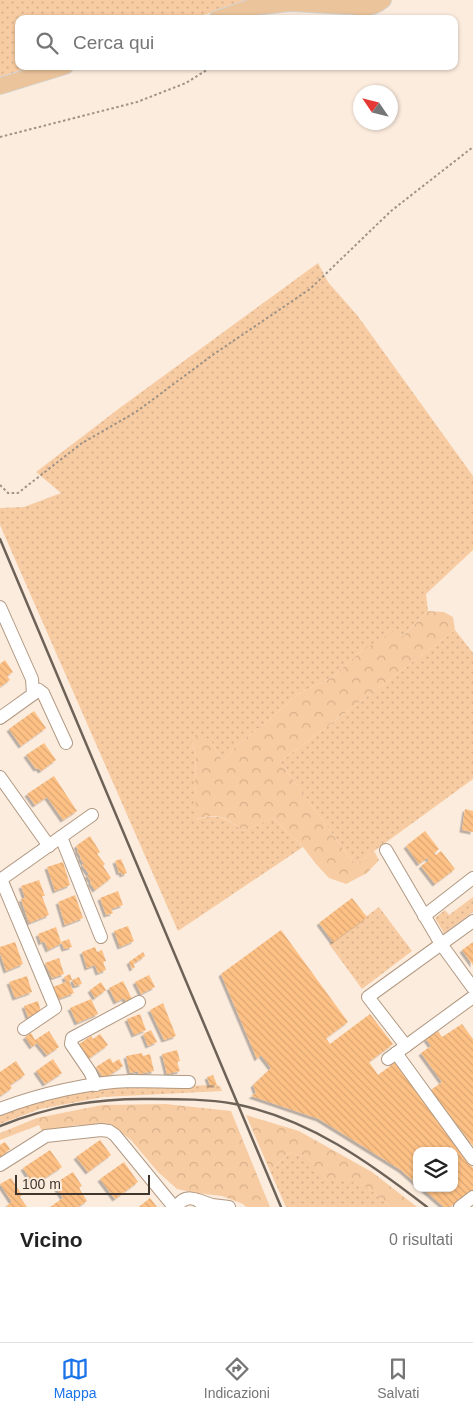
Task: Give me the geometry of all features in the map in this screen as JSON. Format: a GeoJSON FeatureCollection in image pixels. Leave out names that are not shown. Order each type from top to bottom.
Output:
{"type":"FeatureCollection","features":[{"type":"Feature","properties":{"kind":"main road"},"geometry":{"type":"LineString","coordinates":[[229,15],[271,0]]}},
{"type":"Feature","properties":{"kind":"main road"},"geometry":{"type":"LineString","coordinates":[[254,7],[290,3],[344,3],[358,9],[368,8],[383,0]]}},
{"type":"Feature","properties":{"kind":"main road"},"geometry":{"type":"LineString","coordinates":[[0,86],[52,70]]}},
{"type":"Feature","properties":{"kind":"street"},"geometry":{"type":"LineString","coordinates":[[1,612],[32,680],[33,694]]}},
{"type":"Feature","properties":{"kind":"street"},"geometry":{"type":"LineString","coordinates":[[0,718],[39,690],[43,693],[66,743]]}},
{"type":"Feature","properties":{"kind":"street"},"geometry":{"type":"LineString","coordinates":[[0,777],[49,846]]}},
{"type":"Feature","properties":{"kind":"street"},"geometry":{"type":"LineString","coordinates":[[24,1029],[55,1008],[1,880],[92,815]]}},
{"type":"Feature","properties":{"kind":"street"},"geometry":{"type":"LineString","coordinates":[[61,837],[101,937]]}},
{"type":"Feature","properties":{"kind":"street"},"geometry":{"type":"LineString","coordinates":[[386,850],[441,944],[473,988]]}},
{"type":"Feature","properties":{"kind":"street"},"geometry":{"type":"LineString","coordinates":[[424,916],[473,878]]}},
{"type":"Feature","properties":{"kind":"street"},"geometry":{"type":"LineString","coordinates":[[473,921],[368,996],[397,1053],[473,1159]]}},
{"type":"Feature","properties":{"kind":"street"},"geometry":{"type":"LineString","coordinates":[[397,1053],[473,997]]}},
{"type":"Feature","properties":{"kind":"street"},"geometry":{"type":"LineString","coordinates":[[96,1084],[71,1044],[72,1038],[138,1002]]}},
{"type":"Feature","properties":{"kind":"street"},"geometry":{"type":"LineString","coordinates":[[0,1109],[46,1094],[96,1084],[130,1081],[189,1082]]}},
{"type":"Feature","properties":{"kind":"street"},"geometry":{"type":"LineString","coordinates":[[0,1165],[38,1139],[46,1136],[101,1130],[110,1131],[176,1207],[185,1199],[193,1198],[201,1203],[222,1207]]}},
{"type":"Feature","properties":{"kind":"street"},"geometry":{"type":"LineString","coordinates":[[460,1207],[473,1197]]}},
{"type":"Feature","properties":{"kind":"path"},"geometry":{"type":"LineString","coordinates":[[0,137],[136,102],[186,83],[207,70]]}},
{"type":"Feature","properties":{"kind":"path"},"geometry":{"type":"LineString","coordinates":[[0,485],[8,494],[18,493],[82,443],[136,412],[214,354],[310,289],[391,211],[473,147]]}},
{"type":"Feature","properties":{"kind":"green space"},"geometry":{"type":"Polygon","coordinates":[[[0,0],[251,0],[204,15],[15,15],[15,70],[22,70],[0,77],[0,0]]]}},
{"type":"Feature","properties":{"kind":"green space"},"geometry":{"type":"Polygon","coordinates":[[[318,263],[328,282],[357,315],[473,476],[473,550],[426,594],[428,611],[402,637],[361,651],[333,677],[298,694],[236,746],[223,762],[211,741],[192,742],[196,757],[197,819],[222,818],[243,831],[273,818],[303,847],[178,931],[0,525],[0,508],[24,507],[61,493],[36,472],[121,407],[318,263]]]}},
{"type":"Feature","properties":{"kind":"green space"},"geometry":{"type":"Polygon","coordinates":[[[428,611],[444,612],[453,617],[455,630],[280,762],[355,865],[374,851],[379,860],[367,873],[346,884],[329,878],[303,847],[273,818],[243,831],[227,819],[217,816],[196,819],[196,757],[192,742],[197,732],[211,741],[223,762],[236,746],[298,694],[333,677],[361,651],[394,631],[402,637],[428,611]]]}},
{"type":"Feature","properties":{"kind":"green space"},"geometry":{"type":"Polygon","coordinates":[[[455,630],[473,653],[473,779],[355,865],[280,762],[455,630]]]}},
{"type":"Feature","properties":{"kind":"green space"},"geometry":{"type":"Polygon","coordinates":[[[473,897],[473,912],[444,933],[435,918],[445,910],[449,915],[473,897]]]}},
{"type":"Feature","properties":{"kind":"green space"},"geometry":{"type":"Polygon","coordinates":[[[379,907],[412,951],[362,989],[329,944],[379,907]]]}},
{"type":"Feature","properties":{"kind":"green space"},"geometry":{"type":"Polygon","coordinates":[[[220,1086],[222,1091],[103,1097],[40,1109],[0,1124],[0,1116],[36,1101],[108,1088],[220,1086]]]}},
{"type":"Feature","properties":{"kind":"green space"},"geometry":{"type":"Polygon","coordinates":[[[166,1104],[231,1111],[270,1207],[246,1207],[222,1196],[177,1189],[158,1172],[131,1140],[114,1127],[76,1125],[43,1133],[39,1125],[0,1140],[0,1133],[37,1118],[102,1105],[166,1104]]]}},
{"type":"Feature","properties":{"kind":"green space"},"geometry":{"type":"Polygon","coordinates":[[[246,1115],[299,1131],[372,1172],[417,1207],[390,1207],[362,1185],[347,1181],[327,1180],[305,1156],[288,1153],[270,1171],[246,1115]]]}},
{"type":"Feature","properties":{"kind":"green space"},"geometry":{"type":"Polygon","coordinates":[[[288,1153],[305,1156],[327,1179],[356,1182],[363,1185],[376,1193],[390,1207],[286,1207],[270,1171],[288,1153]]]}},
{"type":"Feature","properties":{"kind":"building"},"geometry":{"type":"Polygon","coordinates":[[[5,660],[13,672],[7,676],[10,680],[0,687],[0,664],[5,660]]]}},
{"type":"Feature","properties":{"kind":"building"},"geometry":{"type":"Polygon","coordinates":[[[34,711],[46,728],[21,746],[9,729],[34,711]]]}},
{"type":"Feature","properties":{"kind":"building"},"geometry":{"type":"Polygon","coordinates":[[[44,743],[56,760],[41,771],[38,768],[36,769],[26,755],[44,743]]]}},
{"type":"Feature","properties":{"kind":"building"},"geometry":{"type":"Polygon","coordinates":[[[54,776],[77,811],[63,820],[47,797],[35,805],[27,794],[54,776]]]}},
{"type":"Feature","properties":{"kind":"building"},"geometry":{"type":"Polygon","coordinates":[[[465,809],[473,811],[473,832],[462,830],[465,809]]]}},
{"type":"Feature","properties":{"kind":"building"},"geometry":{"type":"Polygon","coordinates":[[[425,831],[439,849],[434,853],[436,855],[441,851],[455,869],[435,884],[421,866],[429,860],[427,858],[419,864],[406,846],[425,831]]]}},
{"type":"Feature","properties":{"kind":"building"},"geometry":{"type":"Polygon","coordinates":[[[90,836],[100,852],[97,854],[105,864],[103,866],[111,878],[95,890],[87,876],[89,874],[82,865],[84,864],[76,846],[90,836]]]}},
{"type":"Feature","properties":{"kind":"building"},"geometry":{"type":"Polygon","coordinates":[[[121,859],[127,873],[122,875],[121,872],[119,873],[115,861],[121,859]]]}},
{"type":"Feature","properties":{"kind":"building"},"geometry":{"type":"Polygon","coordinates":[[[63,862],[70,885],[55,891],[47,867],[63,862]]]}},
{"type":"Feature","properties":{"kind":"building"},"geometry":{"type":"Polygon","coordinates":[[[39,880],[45,896],[42,896],[49,915],[29,923],[21,899],[25,898],[21,886],[39,880]]]}},
{"type":"Feature","properties":{"kind":"building"},"geometry":{"type":"Polygon","coordinates":[[[118,891],[123,905],[111,909],[113,913],[106,915],[100,898],[118,891]]]}},
{"type":"Feature","properties":{"kind":"building"},"geometry":{"type":"Polygon","coordinates":[[[75,895],[83,918],[65,925],[58,902],[75,895]]]}},
{"type":"Feature","properties":{"kind":"building"},"geometry":{"type":"Polygon","coordinates":[[[352,898],[367,917],[333,942],[319,923],[352,898]]]}},
{"type":"Feature","properties":{"kind":"building"},"geometry":{"type":"Polygon","coordinates":[[[128,926],[134,941],[120,947],[114,931],[128,926]]]}},
{"type":"Feature","properties":{"kind":"building"},"geometry":{"type":"Polygon","coordinates":[[[56,927],[61,942],[69,939],[72,947],[64,949],[62,943],[48,950],[44,941],[41,943],[38,934],[56,927]]]}},
{"type":"Feature","properties":{"kind":"building"},"geometry":{"type":"Polygon","coordinates":[[[281,930],[348,1022],[326,1038],[330,1044],[370,1014],[393,1044],[369,1062],[378,1075],[396,1062],[458,1147],[413,1147],[413,1180],[401,1170],[319,1119],[251,1096],[256,1093],[253,1085],[271,1068],[261,1055],[257,1059],[221,974],[281,930]]]}},
{"type":"Feature","properties":{"kind":"building"},"geometry":{"type":"Polygon","coordinates":[[[15,942],[23,964],[6,971],[0,947],[15,942]]]}},
{"type":"Feature","properties":{"kind":"building"},"geometry":{"type":"Polygon","coordinates":[[[473,942],[473,965],[462,950],[473,942]]]}},
{"type":"Feature","properties":{"kind":"building"},"geometry":{"type":"Polygon","coordinates":[[[95,947],[97,952],[102,950],[106,961],[103,962],[106,970],[98,973],[95,965],[87,968],[82,952],[95,947]]]}},
{"type":"Feature","properties":{"kind":"building"},"geometry":{"type":"Polygon","coordinates":[[[143,952],[145,956],[133,964],[135,967],[132,969],[129,962],[143,952]]]}},
{"type":"Feature","properties":{"kind":"building"},"geometry":{"type":"Polygon","coordinates":[[[59,958],[64,974],[52,978],[45,963],[59,958]]]}},
{"type":"Feature","properties":{"kind":"building"},"geometry":{"type":"Polygon","coordinates":[[[70,974],[72,980],[69,981],[74,993],[58,999],[53,987],[66,982],[64,977],[70,974]]]}},
{"type":"Feature","properties":{"kind":"building"},"geometry":{"type":"Polygon","coordinates":[[[149,975],[155,987],[141,994],[135,982],[149,975]]]}},
{"type":"Feature","properties":{"kind":"building"},"geometry":{"type":"Polygon","coordinates":[[[27,976],[32,992],[15,998],[9,982],[27,976]]]}},
{"type":"Feature","properties":{"kind":"building"},"geometry":{"type":"Polygon","coordinates":[[[79,977],[82,984],[75,986],[72,980],[79,977]]]}},
{"type":"Feature","properties":{"kind":"building"},"geometry":{"type":"Polygon","coordinates":[[[123,981],[132,999],[126,1002],[124,998],[116,1002],[109,988],[123,981]]]}},
{"type":"Feature","properties":{"kind":"building"},"geometry":{"type":"Polygon","coordinates":[[[101,982],[106,990],[95,998],[90,990],[101,982]]]}},
{"type":"Feature","properties":{"kind":"building"},"geometry":{"type":"Polygon","coordinates":[[[91,999],[98,1014],[77,1023],[70,1008],[91,999]]]}},
{"type":"Feature","properties":{"kind":"building"},"geometry":{"type":"Polygon","coordinates":[[[38,1001],[41,1012],[28,1017],[24,1006],[38,1001]]]}},
{"type":"Feature","properties":{"kind":"building"},"geometry":{"type":"Polygon","coordinates":[[[163,1003],[176,1036],[164,1040],[150,1010],[163,1003]]]}},
{"type":"Feature","properties":{"kind":"building"},"geometry":{"type":"Polygon","coordinates":[[[140,1014],[146,1030],[134,1035],[127,1019],[140,1014]]]}},
{"type":"Feature","properties":{"kind":"building"},"geometry":{"type":"Polygon","coordinates":[[[462,1024],[473,1039],[473,1146],[431,1090],[442,1082],[421,1053],[431,1046],[426,1039],[438,1031],[442,1037],[462,1024]]]}},
{"type":"Feature","properties":{"kind":"building"},"geometry":{"type":"Polygon","coordinates":[[[151,1030],[157,1042],[148,1046],[143,1034],[151,1030]]]}},
{"type":"Feature","properties":{"kind":"building"},"geometry":{"type":"Polygon","coordinates":[[[49,1031],[59,1047],[47,1055],[37,1043],[32,1047],[25,1037],[31,1033],[35,1040],[49,1031]]]}},
{"type":"Feature","properties":{"kind":"building"},"geometry":{"type":"Polygon","coordinates":[[[100,1034],[108,1045],[88,1059],[78,1045],[91,1036],[93,1039],[100,1034]]]}},
{"type":"Feature","properties":{"kind":"building"},"geometry":{"type":"Polygon","coordinates":[[[177,1050],[180,1061],[177,1062],[180,1071],[167,1074],[162,1054],[177,1050]]]}},
{"type":"Feature","properties":{"kind":"building"},"geometry":{"type":"Polygon","coordinates":[[[142,1053],[143,1056],[150,1054],[154,1071],[139,1074],[138,1071],[130,1073],[126,1056],[142,1053]]]}},
{"type":"Feature","properties":{"kind":"building"},"geometry":{"type":"Polygon","coordinates":[[[110,1058],[113,1063],[119,1059],[123,1066],[104,1079],[96,1067],[110,1058]]]}},
{"type":"Feature","properties":{"kind":"building"},"geometry":{"type":"Polygon","coordinates":[[[53,1059],[62,1073],[45,1084],[36,1071],[53,1059]]]}},
{"type":"Feature","properties":{"kind":"building"},"geometry":{"type":"Polygon","coordinates":[[[16,1061],[25,1075],[10,1085],[12,1088],[0,1096],[0,1072],[16,1061]]]}},
{"type":"Feature","properties":{"kind":"building"},"geometry":{"type":"Polygon","coordinates":[[[213,1075],[217,1085],[210,1085],[207,1077],[213,1075]]]}},
{"type":"Feature","properties":{"kind":"building"},"geometry":{"type":"Polygon","coordinates":[[[100,1140],[111,1155],[88,1172],[76,1157],[100,1140]]]}},
{"type":"Feature","properties":{"kind":"building"},"geometry":{"type":"Polygon","coordinates":[[[5,1142],[10,1149],[0,1157],[0,1145],[5,1142]]]}},
{"type":"Feature","properties":{"kind":"building"},"geometry":{"type":"Polygon","coordinates":[[[458,1147],[473,1168],[473,1190],[450,1207],[444,1207],[427,1192],[458,1192],[458,1147]]]}},
{"type":"Feature","properties":{"kind":"building"},"geometry":{"type":"Polygon","coordinates":[[[50,1150],[62,1167],[34,1185],[23,1168],[50,1150]]]}},
{"type":"Feature","properties":{"kind":"building"},"geometry":{"type":"Polygon","coordinates":[[[124,1162],[138,1182],[115,1199],[100,1179],[124,1162]]]}},
{"type":"Feature","properties":{"kind":"building"},"geometry":{"type":"Polygon","coordinates":[[[73,1172],[82,1186],[79,1188],[87,1201],[78,1207],[50,1207],[63,1198],[54,1184],[73,1172]]]}},
{"type":"Feature","properties":{"kind":"building"},"geometry":{"type":"Polygon","coordinates":[[[11,1178],[27,1207],[8,1207],[7,1205],[12,1202],[0,1184],[11,1178]]]}},
{"type":"Feature","properties":{"kind":"building"},"geometry":{"type":"Polygon","coordinates":[[[150,1198],[157,1207],[139,1207],[150,1198]]]}},
{"type":"Feature","properties":{"kind":"railway"},"geometry":{"type":"LineString","coordinates":[[0,539],[281,1207]]}},
{"type":"Feature","properties":{"kind":"railway"},"geometry":{"type":"LineString","coordinates":[[0,1126],[56,1108],[112,1100],[183,1099],[235,1104],[262,1111],[313,1131],[383,1174],[427,1207]]}}]}
